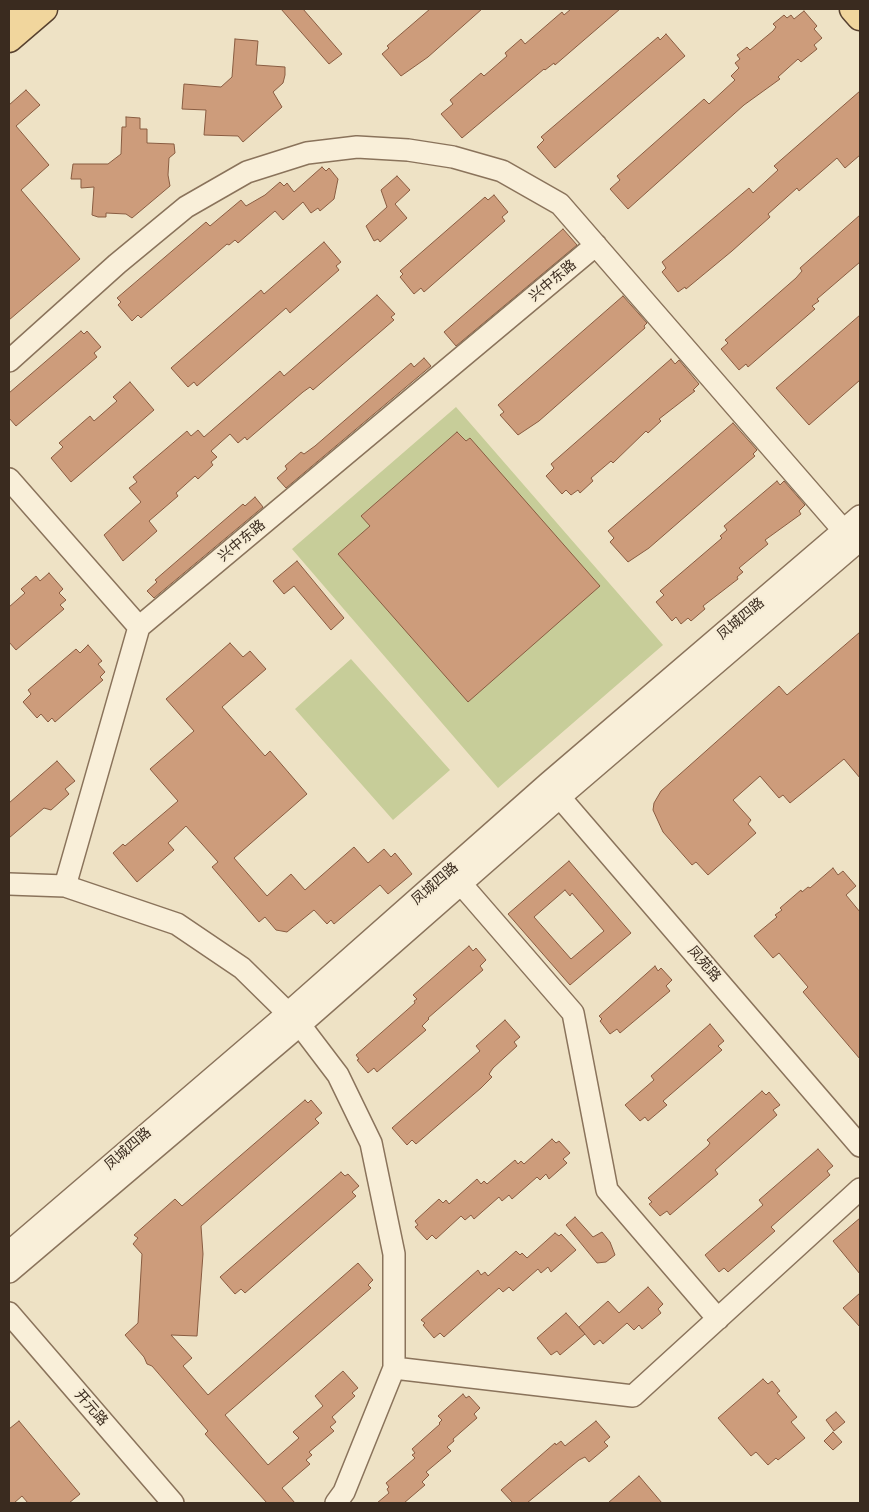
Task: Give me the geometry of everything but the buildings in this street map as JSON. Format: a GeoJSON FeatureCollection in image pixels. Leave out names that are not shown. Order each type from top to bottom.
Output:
{"type":"FeatureCollection","features":[{"type":"Feature","properties":{"kind":"main road"},"geometry":{"type":"LineString","coordinates":[[9,40],[44,9]]}},
{"type":"Feature","properties":{"kind":"main road"},"geometry":{"type":"LineString","coordinates":[[853,9],[860,17]]}},
{"type":"Feature","properties":{"kind":"street"},"geometry":{"type":"LineString","coordinates":[[9,361],[117,264],[186,207],[247,172],[307,153],[357,147],[408,150],[453,157],[502,171],[560,204],[852,535]]}},
{"type":"Feature","properties":{"kind":"street","name":"兴中东路"},"geometry":{"type":"LineString","coordinates":[[139,627],[596,245]]}},
{"type":"Feature","properties":{"kind":"street"},"geometry":{"type":"LineString","coordinates":[[9,479],[139,627],[65,886]]}},
{"type":"Feature","properties":{"kind":"street","name":"凤城四路"},"geometry":{"type":"LineString","coordinates":[[9,1272],[554,790],[852,535],[860,516]]}},
{"type":"Feature","properties":{"kind":"street","name":"凤城四路"},"geometry":{"type":"LineString","coordinates":[[9,1252],[294,1018],[462,885],[554,790]]}},
{"type":"Feature","properties":{"kind":"street","name":"凤苑路"},"geometry":{"type":"LineString","coordinates":[[554,790],[860,1146]]}},
{"type":"Feature","properties":{"kind":"street"},"geometry":{"type":"LineString","coordinates":[[9,884],[65,886],[177,924],[242,968],[294,1018],[338,1075],[371,1143],[394,1254],[394,1368],[344,1492],[336,1503]]}},
{"type":"Feature","properties":{"kind":"street"},"geometry":{"type":"LineString","coordinates":[[462,885],[573,1013],[607,1190],[718,1319]]}},
{"type":"Feature","properties":{"kind":"street"},"geometry":{"type":"LineString","coordinates":[[394,1368],[633,1396],[860,1189]]}},
{"type":"Feature","properties":{"kind":"street","name":"开元路"},"geometry":{"type":"LineString","coordinates":[[9,1313],[173,1503]]}},
{"type":"Feature","properties":{"kind":"green space"},"geometry":{"type":"Polygon","coordinates":[[[456,407],[663,645],[498,788],[292,549],[456,407]]]}},
{"type":"Feature","properties":{"kind":"green space"},"geometry":{"type":"Polygon","coordinates":[[[351,659],[450,770],[393,820],[295,709],[351,659]]]}}]}
